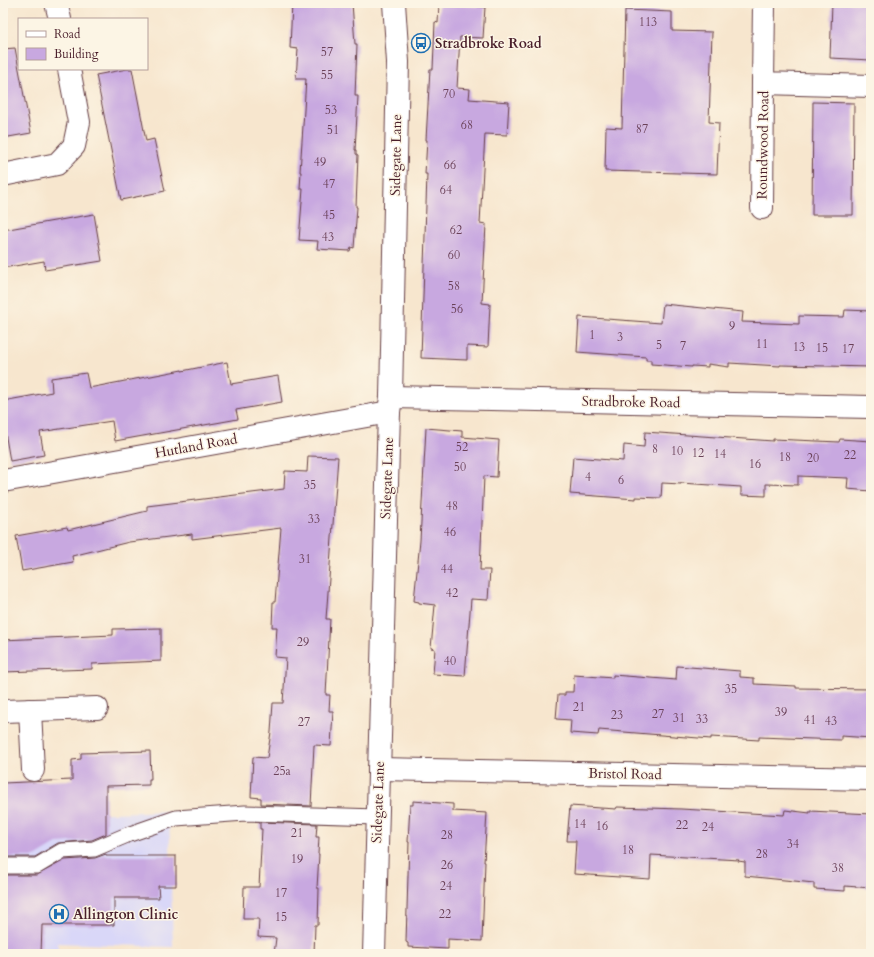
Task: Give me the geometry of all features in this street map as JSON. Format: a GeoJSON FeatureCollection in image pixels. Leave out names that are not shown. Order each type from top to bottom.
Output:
{"type":"FeatureCollection","features":[{"type":"Feature","properties":{"kind":"street"},"geometry":{"type":"LineString","coordinates":[[56,3],[60,18]]}},
{"type":"Feature","properties":{"kind":"street","name":"Sidegate Lane"},"geometry":{"type":"LineString","coordinates":[[374,954],[390,404],[398,62],[394,3]]}},
{"type":"Feature","properties":{"kind":"street","name":"Roundwood Road"},"geometry":{"type":"LineString","coordinates":[[762,208],[764,3]]}},
{"type":"Feature","properties":{"kind":"street"},"geometry":{"type":"LineString","coordinates":[[3,175],[57,164],[74,146],[80,122],[69,70]]}},
{"type":"Feature","properties":{"kind":"street","name":"Roundwood Road"},"geometry":{"type":"LineString","coordinates":[[763,82],[871,86]]}},
{"type":"Feature","properties":{"kind":"street","name":"Stradbroke Road"},"geometry":{"type":"LineString","coordinates":[[390,404],[871,407]]}},
{"type":"Feature","properties":{"kind":"street","name":"Hutland Road"},"geometry":{"type":"LineString","coordinates":[[3,481],[390,404]]}},
{"type":"Feature","properties":{"kind":"street"},"geometry":{"type":"LineString","coordinates":[[3,711],[97,708]]}},
{"type":"Feature","properties":{"kind":"street"},"geometry":{"type":"LineString","coordinates":[[30,710],[33,770]]}},
{"type":"Feature","properties":{"kind":"street","name":"Bristol Road"},"geometry":{"type":"LineString","coordinates":[[379,769],[871,779]]}},
{"type":"Feature","properties":{"kind":"lane"},"geometry":{"type":"LineString","coordinates":[[3,866],[37,866],[62,851],[94,849],[126,835],[176,818],[245,813],[377,816]]}},
{"type":"Feature","properties":{"kind":"shaded area"},"geometry":{"type":"Polygon","coordinates":[[[169,811],[173,947],[58,943],[58,954],[3,954],[3,817],[169,811]]]}},
{"type":"Feature","properties":{"kind":"building"},"geometry":{"type":"Polygon","coordinates":[[[292,3],[352,3],[355,44],[357,44],[355,96],[358,96],[355,150],[356,154],[358,155],[357,207],[354,248],[351,247],[350,251],[317,249],[318,241],[299,240],[303,189],[300,189],[300,172],[306,79],[296,79],[298,49],[290,48],[292,3]]]}},
{"type":"Feature","properties":{"kind":"building"},"geometry":{"type":"Polygon","coordinates":[[[832,3],[871,3],[871,60],[830,58],[832,3]]]}},
{"type":"Feature","properties":{"kind":"building"},"geometry":{"type":"Polygon","coordinates":[[[439,4],[485,7],[483,38],[460,37],[457,88],[470,89],[469,99],[509,102],[507,135],[485,134],[480,223],[486,224],[482,303],[490,304],[488,347],[467,346],[467,360],[421,358],[427,174],[425,174],[426,140],[430,69],[433,69],[435,22],[438,23],[439,4]]]}},
{"type":"Feature","properties":{"kind":"building"},"geometry":{"type":"Polygon","coordinates":[[[625,10],[672,12],[672,31],[712,32],[709,122],[719,123],[717,174],[605,171],[606,127],[622,128],[625,10]]]}},
{"type":"Feature","properties":{"kind":"building"},"geometry":{"type":"Polygon","coordinates":[[[15,48],[31,133],[3,138],[3,49],[15,48]]]}},
{"type":"Feature","properties":{"kind":"building"},"geometry":{"type":"Polygon","coordinates":[[[122,70],[132,70],[146,141],[154,139],[165,191],[121,200],[96,75],[122,70]]]}},
{"type":"Feature","properties":{"kind":"building"},"geometry":{"type":"Polygon","coordinates":[[[813,102],[854,103],[853,215],[812,215],[813,102]]]}},
{"type":"Feature","properties":{"kind":"building"},"geometry":{"type":"Polygon","coordinates":[[[94,214],[102,261],[45,270],[44,261],[3,268],[3,230],[94,214]]]}},
{"type":"Feature","properties":{"kind":"building"},"geometry":{"type":"Polygon","coordinates":[[[663,304],[743,312],[742,322],[799,324],[799,316],[844,317],[845,310],[871,311],[871,367],[780,366],[729,363],[729,367],[708,364],[708,367],[692,367],[651,364],[651,360],[646,360],[646,357],[577,352],[579,317],[661,323],[663,304]]]}},
{"type":"Feature","properties":{"kind":"building"},"geometry":{"type":"Polygon","coordinates":[[[227,362],[231,384],[278,376],[282,402],[236,410],[238,419],[115,441],[112,421],[40,432],[44,455],[10,461],[3,420],[3,401],[52,392],[51,378],[86,373],[89,388],[227,362]]]}},
{"type":"Feature","properties":{"kind":"building"},"geometry":{"type":"Polygon","coordinates":[[[426,428],[462,431],[462,437],[499,440],[497,477],[484,476],[480,570],[490,570],[488,600],[471,599],[465,676],[433,674],[435,649],[431,648],[435,605],[414,601],[420,541],[426,428]]]}},
{"type":"Feature","properties":{"kind":"building"},"geometry":{"type":"Polygon","coordinates":[[[645,432],[773,441],[773,439],[839,442],[840,439],[871,441],[871,491],[847,489],[848,478],[798,476],[798,485],[766,484],[766,496],[741,495],[741,487],[681,483],[662,483],[661,498],[636,497],[636,499],[570,494],[573,457],[623,461],[624,445],[644,447],[645,432]]]}},
{"type":"Feature","properties":{"kind":"building"},"geometry":{"type":"Polygon","coordinates":[[[308,456],[338,457],[326,619],[330,619],[326,695],[330,695],[329,711],[333,711],[331,746],[314,745],[311,806],[261,804],[261,798],[251,797],[253,757],[267,758],[273,703],[283,703],[286,658],[275,657],[277,627],[272,627],[273,602],[275,602],[281,528],[192,539],[192,534],[129,542],[72,556],[73,562],[22,571],[16,536],[67,527],[68,530],[147,511],[147,506],[284,489],[285,471],[307,472],[308,456]]]}},
{"type":"Feature","properties":{"kind":"building"},"geometry":{"type":"Polygon","coordinates":[[[161,628],[161,661],[92,664],[92,669],[3,672],[3,640],[113,635],[113,629],[161,628]]]}},
{"type":"Feature","properties":{"kind":"building"},"geometry":{"type":"Polygon","coordinates":[[[677,666],[740,671],[740,677],[754,678],[754,684],[796,686],[796,688],[871,689],[871,738],[841,736],[841,740],[759,737],[759,740],[711,737],[711,739],[599,730],[598,735],[570,733],[571,720],[556,719],[558,695],[565,695],[565,692],[573,692],[574,675],[613,678],[613,675],[676,680],[677,666]]]}},
{"type":"Feature","properties":{"kind":"building"},"geometry":{"type":"Polygon","coordinates":[[[150,751],[151,779],[149,779],[149,785],[106,786],[106,834],[92,840],[58,843],[35,857],[3,857],[3,783],[72,780],[72,760],[81,759],[81,753],[150,751]]]}},
{"type":"Feature","properties":{"kind":"building"},"geometry":{"type":"Polygon","coordinates":[[[413,801],[453,804],[453,811],[487,813],[482,941],[448,939],[448,949],[408,947],[408,943],[406,942],[408,842],[410,805],[413,805],[413,801]]]}},
{"type":"Feature","properties":{"kind":"building"},"geometry":{"type":"Polygon","coordinates":[[[570,806],[616,809],[617,807],[681,809],[784,815],[785,810],[810,813],[810,811],[871,814],[871,888],[845,886],[845,891],[814,889],[814,883],[745,876],[745,862],[738,861],[739,860],[651,855],[650,879],[574,874],[576,841],[567,841],[570,806]]]}},
{"type":"Feature","properties":{"kind":"building"},"geometry":{"type":"Polygon","coordinates":[[[260,822],[317,824],[316,837],[319,837],[319,854],[317,888],[319,888],[318,925],[315,925],[314,954],[274,954],[276,938],[258,937],[259,919],[243,919],[244,887],[259,887],[262,829],[260,829],[260,822]]]}},
{"type":"Feature","properties":{"kind":"building"},"geometry":{"type":"Polygon","coordinates":[[[106,854],[106,856],[176,856],[176,886],[158,886],[159,898],[114,898],[114,925],[42,925],[41,954],[3,954],[3,875],[37,875],[65,860],[95,858],[106,854]]]}},
{"type":"Feature","properties":{"kind":"place","name":"Stradbroke Road"},"geometry":{"type":"Point","coordinates":[421,43]}},
{"type":"Feature","properties":{"kind":"place","name":"Allington Clinic"},"geometry":{"type":"Point","coordinates":[59,914]}}]}
